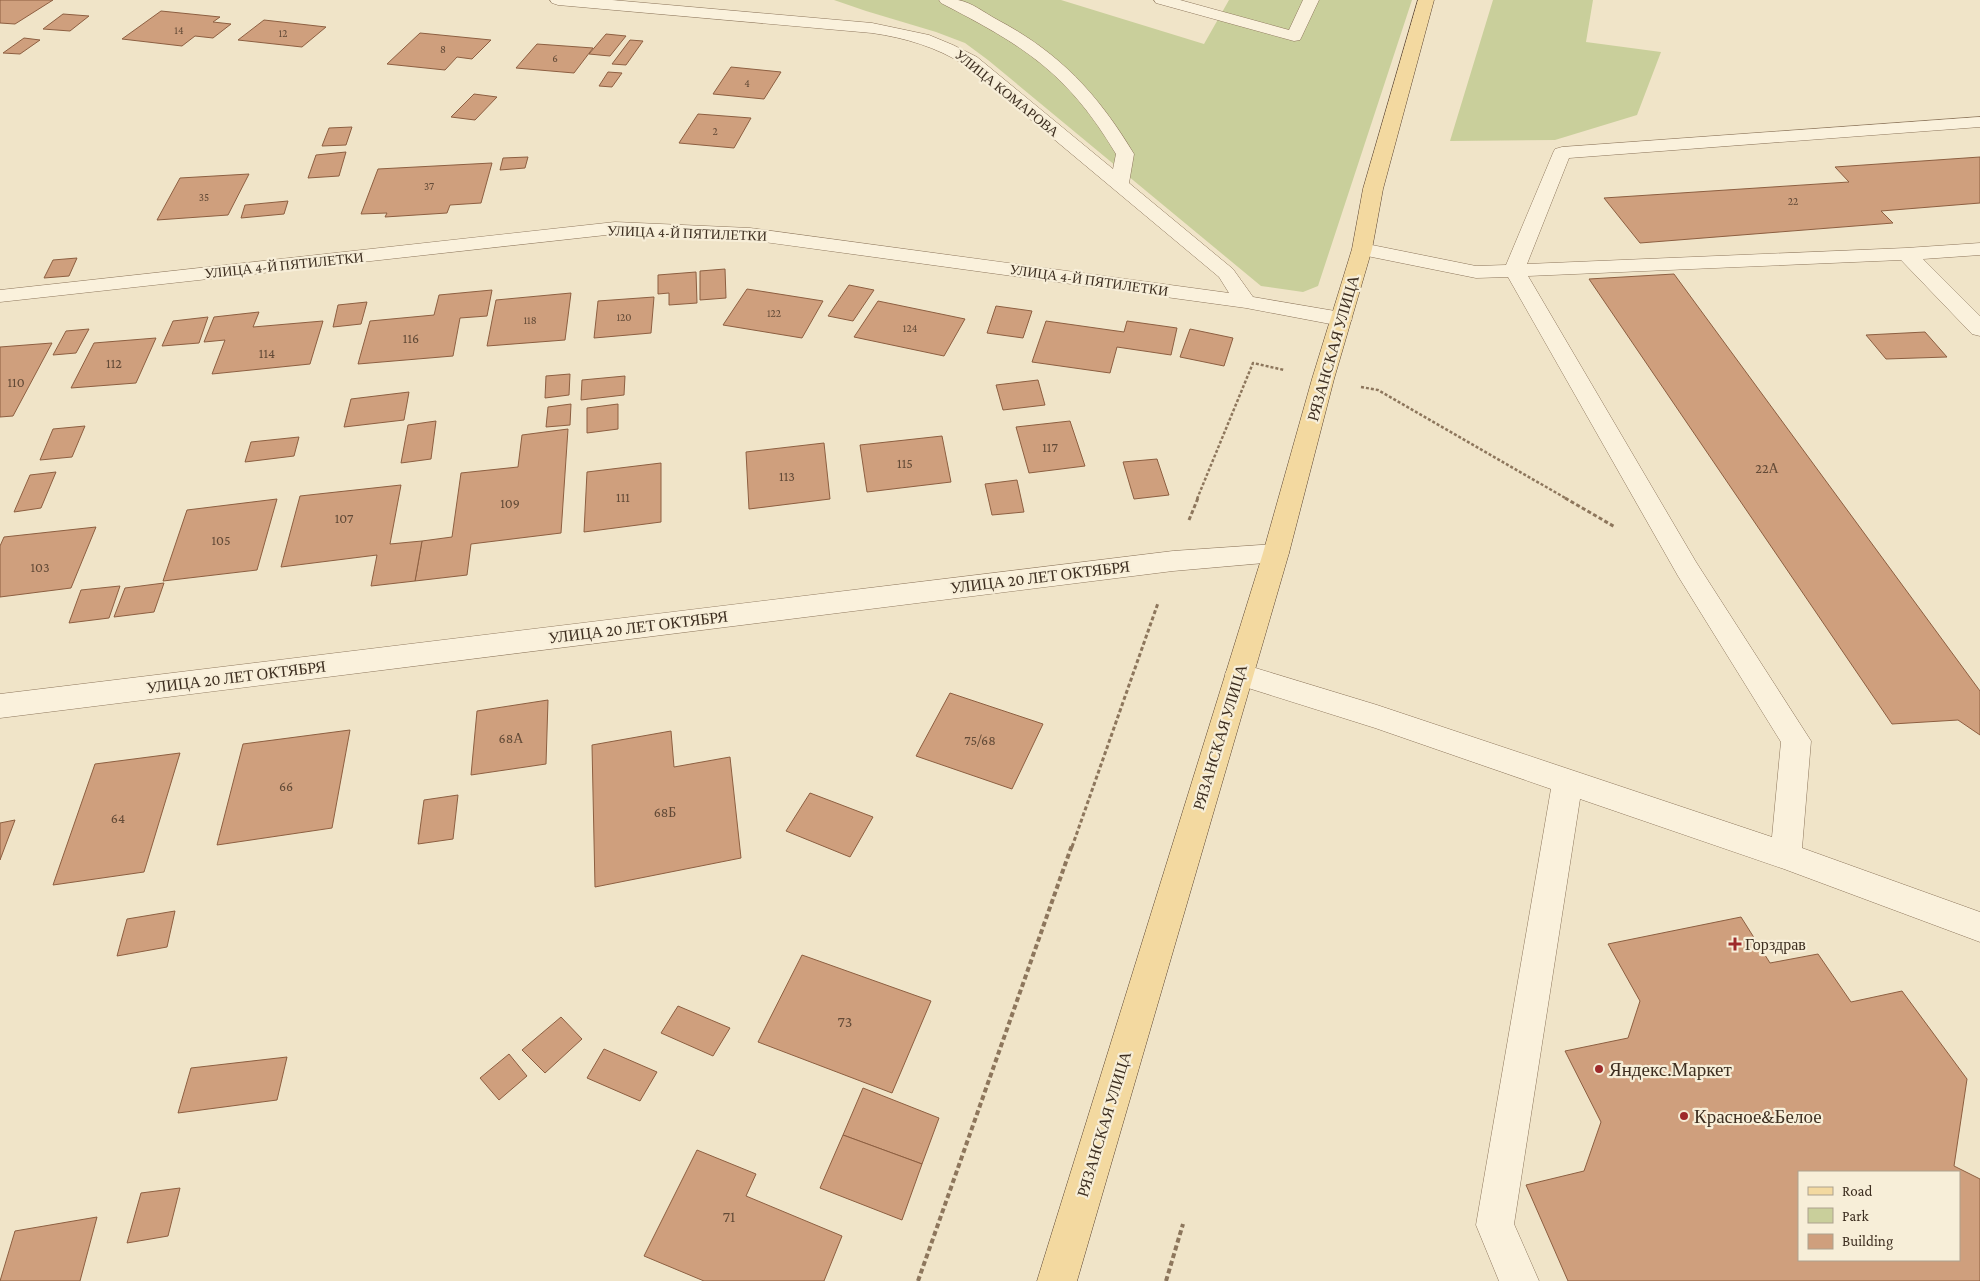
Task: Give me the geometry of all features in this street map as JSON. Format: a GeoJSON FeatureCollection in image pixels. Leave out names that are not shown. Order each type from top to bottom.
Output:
{"type":"FeatureCollection","features":[{"type":"Feature","properties":{"kind":"main road","name":"РЯЗАНСКАЯ УЛИЦА"},"geometry":{"type":"LineString","coordinates":[[1057,1281],[1276,553],[1362,249],[1373,189],[1426,0]]}},
{"type":"Feature","properties":{"kind":"main road","name":"РЯЗАНСКАЯ УЛИЦА"},"geometry":{"type":"LineString","coordinates":[[1373,189],[1437,0]]}},
{"type":"Feature","properties":{"kind":"street","name":"УЛИЦА КОМАРОВА"},"geometry":{"type":"LineString","coordinates":[[558,0],[872,28],[902,32],[950,48],[971,61],[1226,273],[1246,302]]}},
{"type":"Feature","properties":{"kind":"street"},"geometry":{"type":"LineString","coordinates":[[947,0],[1040,53],[1079,88],[1109,127],[1125,154],[1119,184]]}},
{"type":"Feature","properties":{"kind":"street"},"geometry":{"type":"LineString","coordinates":[[1162,0],[1294,36],[1311,0]]}},
{"type":"Feature","properties":{"kind":"street"},"geometry":{"type":"LineString","coordinates":[[1514,270],[1562,153],[1980,122]]}},
{"type":"Feature","properties":{"kind":"street","name":"УЛИЦА 4-Й ПЯТИЛЕТКИ"},"geometry":{"type":"LineString","coordinates":[[0,296],[615,228],[750,234],[1246,302],[1341,319]]}},
{"type":"Feature","properties":{"kind":"street"},"geometry":{"type":"LineString","coordinates":[[1362,249],[1476,272],[1906,254],[1980,249]]}},
{"type":"Feature","properties":{"kind":"street"},"geometry":{"type":"LineString","coordinates":[[1906,254],[1980,329]]}},
{"type":"Feature","properties":{"kind":"street"},"geometry":{"type":"LineString","coordinates":[[1514,270],[1687,569],[1796,741],[1786,856]]}},
{"type":"Feature","properties":{"kind":"street","name":"УЛИЦА 20 ЛЕТ ОКТЯБРЯ"},"geometry":{"type":"LineString","coordinates":[[0,706],[1172,561],[1276,553]]}},
{"type":"Feature","properties":{"kind":"street"},"geometry":{"type":"LineString","coordinates":[[1239,674],[1377,717],[1786,856],[1980,927]]}},
{"type":"Feature","properties":{"kind":"street"},"geometry":{"type":"LineString","coordinates":[[1519,1281],[1495,1224],[1568,783]]}},
{"type":"Feature","properties":{"kind":"path"},"geometry":{"type":"LineString","coordinates":[[1166,1281],[1183,1224]]}},
{"type":"Feature","properties":{"kind":"green space"},"geometry":{"type":"Polygon","coordinates":[[[834,0],[1061,0],[1204,44],[1229,0],[1412,0],[1318,286],[1303,292],[1261,286],[965,43],[834,0]]]}},
{"type":"Feature","properties":{"kind":"green space"},"geometry":{"type":"Polygon","coordinates":[[[1493,0],[1593,0],[1586,42],[1661,52],[1637,115],[1555,140],[1450,141],[1493,0]]]}},
{"type":"Feature","properties":{"kind":"building"},"geometry":{"type":"Polygon","coordinates":[[[0,0],[53,0],[15,24],[0,23],[0,0]]]}},
{"type":"Feature","properties":{"kind":"building"},"geometry":{"type":"Polygon","coordinates":[[[161,11],[220,17],[213,22],[231,24],[213,38],[195,36],[182,46],[122,39],[161,11]]]}},
{"type":"Feature","properties":{"kind":"building"},"geometry":{"type":"Polygon","coordinates":[[[63,14],[89,16],[70,31],[43,29],[63,14]]]}},
{"type":"Feature","properties":{"kind":"building"},"geometry":{"type":"Polygon","coordinates":[[[264,20],[326,27],[302,47],[238,40],[264,20]]]}},
{"type":"Feature","properties":{"kind":"building"},"geometry":{"type":"Polygon","coordinates":[[[420,33],[491,40],[472,59],[457,57],[445,70],[387,64],[420,33]]]}},
{"type":"Feature","properties":{"kind":"building"},"geometry":{"type":"Polygon","coordinates":[[[606,34],[626,36],[610,56],[589,54],[606,34]]]}},
{"type":"Feature","properties":{"kind":"building"},"geometry":{"type":"Polygon","coordinates":[[[24,38],[40,40],[20,54],[3,53],[24,38]]]}},
{"type":"Feature","properties":{"kind":"building"},"geometry":{"type":"Polygon","coordinates":[[[630,40],[643,41],[626,65],[612,64],[630,40]]]}},
{"type":"Feature","properties":{"kind":"building"},"geometry":{"type":"Polygon","coordinates":[[[537,44],[593,48],[574,73],[516,68],[537,44]]]}},
{"type":"Feature","properties":{"kind":"building"},"geometry":{"type":"Polygon","coordinates":[[[731,67],[781,72],[764,99],[713,94],[731,67]]]}},
{"type":"Feature","properties":{"kind":"building"},"geometry":{"type":"Polygon","coordinates":[[[608,72],[622,73],[612,87],[599,86],[608,72]]]}},
{"type":"Feature","properties":{"kind":"building"},"geometry":{"type":"Polygon","coordinates":[[[474,94],[497,97],[475,120],[451,117],[474,94]]]}},
{"type":"Feature","properties":{"kind":"building"},"geometry":{"type":"Polygon","coordinates":[[[698,114],[751,118],[734,148],[679,143],[698,114]]]}},
{"type":"Feature","properties":{"kind":"building"},"geometry":{"type":"Polygon","coordinates":[[[352,127],[346,145],[322,146],[329,128],[352,127]]]}},
{"type":"Feature","properties":{"kind":"building"},"geometry":{"type":"Polygon","coordinates":[[[346,152],[339,176],[308,178],[316,155],[346,152]]]}},
{"type":"Feature","properties":{"kind":"building"},"geometry":{"type":"Polygon","coordinates":[[[528,157],[525,168],[500,170],[503,158],[528,157]]]}},
{"type":"Feature","properties":{"kind":"building"},"geometry":{"type":"Polygon","coordinates":[[[1980,157],[1980,203],[1881,211],[1893,223],[1640,243],[1604,198],[1849,182],[1835,167],[1980,157]]]}},
{"type":"Feature","properties":{"kind":"building"},"geometry":{"type":"Polygon","coordinates":[[[492,163],[481,203],[450,205],[447,213],[385,217],[387,213],[361,214],[378,169],[492,163]]]}},
{"type":"Feature","properties":{"kind":"building"},"geometry":{"type":"Polygon","coordinates":[[[249,174],[228,215],[157,220],[180,178],[249,174]]]}},
{"type":"Feature","properties":{"kind":"building"},"geometry":{"type":"Polygon","coordinates":[[[288,201],[284,214],[241,218],[245,205],[288,201]]]}},
{"type":"Feature","properties":{"kind":"building"},"geometry":{"type":"Polygon","coordinates":[[[77,258],[69,276],[44,278],[53,260],[77,258]]]}},
{"type":"Feature","properties":{"kind":"building"},"geometry":{"type":"Polygon","coordinates":[[[725,269],[726,298],[700,300],[700,271],[725,269]]]}},
{"type":"Feature","properties":{"kind":"building"},"geometry":{"type":"Polygon","coordinates":[[[696,272],[697,303],[669,305],[669,293],[658,294],[658,275],[696,272]]]}},
{"type":"Feature","properties":{"kind":"building"},"geometry":{"type":"Polygon","coordinates":[[[1674,274],[1980,691],[1980,735],[1958,720],[1892,724],[1589,279],[1674,274]]]}},
{"type":"Feature","properties":{"kind":"building"},"geometry":{"type":"Polygon","coordinates":[[[849,285],[874,290],[853,321],[828,316],[849,285]]]}},
{"type":"Feature","properties":{"kind":"building"},"geometry":{"type":"Polygon","coordinates":[[[747,289],[823,301],[802,338],[723,325],[747,289]]]}},
{"type":"Feature","properties":{"kind":"building"},"geometry":{"type":"Polygon","coordinates":[[[492,290],[487,316],[460,318],[453,356],[358,364],[370,321],[434,315],[439,295],[492,290]]]}},
{"type":"Feature","properties":{"kind":"building"},"geometry":{"type":"Polygon","coordinates":[[[571,293],[565,340],[487,346],[496,300],[571,293]]]}},
{"type":"Feature","properties":{"kind":"building"},"geometry":{"type":"Polygon","coordinates":[[[654,297],[651,333],[594,338],[598,301],[654,297]]]}},
{"type":"Feature","properties":{"kind":"building"},"geometry":{"type":"Polygon","coordinates":[[[878,301],[965,319],[944,356],[854,337],[878,301]]]}},
{"type":"Feature","properties":{"kind":"building"},"geometry":{"type":"Polygon","coordinates":[[[367,302],[361,324],[333,327],[338,305],[367,302]]]}},
{"type":"Feature","properties":{"kind":"building"},"geometry":{"type":"Polygon","coordinates":[[[996,306],[1032,311],[1023,338],[987,333],[996,306]]]}},
{"type":"Feature","properties":{"kind":"building"},"geometry":{"type":"Polygon","coordinates":[[[259,312],[253,327],[323,321],[310,364],[212,374],[225,340],[204,342],[214,317],[259,312]]]}},
{"type":"Feature","properties":{"kind":"building"},"geometry":{"type":"Polygon","coordinates":[[[208,317],[199,343],[162,346],[173,321],[208,317]]]}},
{"type":"Feature","properties":{"kind":"building"},"geometry":{"type":"Polygon","coordinates":[[[1046,321],[1124,332],[1127,321],[1177,328],[1171,355],[1117,347],[1110,373],[1032,362],[1046,321]]]}},
{"type":"Feature","properties":{"kind":"building"},"geometry":{"type":"Polygon","coordinates":[[[89,329],[76,353],[53,355],[66,331],[89,329]]]}},
{"type":"Feature","properties":{"kind":"building"},"geometry":{"type":"Polygon","coordinates":[[[1190,329],[1233,338],[1224,366],[1180,357],[1190,329]]]}},
{"type":"Feature","properties":{"kind":"building"},"geometry":{"type":"Polygon","coordinates":[[[1925,332],[1947,357],[1886,359],[1866,335],[1925,332]]]}},
{"type":"Feature","properties":{"kind":"building"},"geometry":{"type":"Polygon","coordinates":[[[156,338],[136,383],[71,388],[94,343],[156,338]]]}},
{"type":"Feature","properties":{"kind":"building"},"geometry":{"type":"Polygon","coordinates":[[[52,343],[13,416],[0,417],[0,347],[52,343]]]}},
{"type":"Feature","properties":{"kind":"building"},"geometry":{"type":"Polygon","coordinates":[[[570,374],[569,395],[545,398],[546,376],[570,374]]]}},
{"type":"Feature","properties":{"kind":"building"},"geometry":{"type":"Polygon","coordinates":[[[625,376],[624,395],[581,400],[582,380],[625,376]]]}},
{"type":"Feature","properties":{"kind":"building"},"geometry":{"type":"Polygon","coordinates":[[[1038,380],[1045,405],[1003,410],[996,385],[1038,380]]]}},
{"type":"Feature","properties":{"kind":"building"},"geometry":{"type":"Polygon","coordinates":[[[409,392],[404,420],[344,427],[351,399],[409,392]]]}},
{"type":"Feature","properties":{"kind":"building"},"geometry":{"type":"Polygon","coordinates":[[[571,404],[570,425],[546,427],[548,407],[571,404]]]}},
{"type":"Feature","properties":{"kind":"building"},"geometry":{"type":"Polygon","coordinates":[[[618,404],[618,429],[587,433],[587,408],[618,404]]]}},
{"type":"Feature","properties":{"kind":"building"},"geometry":{"type":"Polygon","coordinates":[[[436,421],[431,459],[401,463],[408,425],[436,421]]]}},
{"type":"Feature","properties":{"kind":"building"},"geometry":{"type":"Polygon","coordinates":[[[1070,421],[1085,466],[1029,473],[1016,427],[1070,421]]]}},
{"type":"Feature","properties":{"kind":"building"},"geometry":{"type":"Polygon","coordinates":[[[85,426],[72,457],[40,460],[53,429],[85,426]]]}},
{"type":"Feature","properties":{"kind":"building"},"geometry":{"type":"Polygon","coordinates":[[[568,429],[561,533],[471,544],[467,575],[415,581],[422,541],[452,537],[461,473],[518,467],[522,435],[568,429]]]}},
{"type":"Feature","properties":{"kind":"building"},"geometry":{"type":"Polygon","coordinates":[[[942,436],[951,482],[867,492],[860,445],[942,436]]]}},
{"type":"Feature","properties":{"kind":"building"},"geometry":{"type":"Polygon","coordinates":[[[299,437],[294,456],[245,462],[251,442],[299,437]]]}},
{"type":"Feature","properties":{"kind":"building"},"geometry":{"type":"Polygon","coordinates":[[[824,443],[830,499],[749,509],[746,452],[824,443]]]}},
{"type":"Feature","properties":{"kind":"building"},"geometry":{"type":"Polygon","coordinates":[[[1157,459],[1169,495],[1134,499],[1123,462],[1157,459]]]}},
{"type":"Feature","properties":{"kind":"building"},"geometry":{"type":"Polygon","coordinates":[[[661,463],[661,522],[584,532],[587,472],[661,463]]]}},
{"type":"Feature","properties":{"kind":"building"},"geometry":{"type":"Polygon","coordinates":[[[56,472],[41,508],[14,512],[30,475],[56,472]]]}},
{"type":"Feature","properties":{"kind":"building"},"geometry":{"type":"Polygon","coordinates":[[[1017,480],[1024,512],[992,515],[985,484],[1017,480]]]}},
{"type":"Feature","properties":{"kind":"building"},"geometry":{"type":"Polygon","coordinates":[[[401,485],[390,544],[422,541],[415,581],[371,586],[377,555],[281,567],[300,496],[401,485]]]}},
{"type":"Feature","properties":{"kind":"building"},"geometry":{"type":"Polygon","coordinates":[[[277,499],[257,570],[163,581],[187,510],[277,499]]]}},
{"type":"Feature","properties":{"kind":"building"},"geometry":{"type":"Polygon","coordinates":[[[96,527],[71,588],[0,597],[0,546],[4,537],[96,527]]]}},
{"type":"Feature","properties":{"kind":"building"},"geometry":{"type":"Polygon","coordinates":[[[164,583],[154,612],[114,617],[125,588],[164,583]]]}},
{"type":"Feature","properties":{"kind":"building"},"geometry":{"type":"Polygon","coordinates":[[[120,586],[109,618],[69,623],[81,590],[120,586]]]}},
{"type":"Feature","properties":{"kind":"building"},"geometry":{"type":"Polygon","coordinates":[[[950,693],[1043,724],[1012,789],[916,756],[950,693]]]}},
{"type":"Feature","properties":{"kind":"building"},"geometry":{"type":"Polygon","coordinates":[[[548,700],[546,764],[471,775],[477,711],[548,700]]]}},
{"type":"Feature","properties":{"kind":"building"},"geometry":{"type":"Polygon","coordinates":[[[350,730],[332,828],[217,845],[243,744],[350,730]]]}},
{"type":"Feature","properties":{"kind":"building"},"geometry":{"type":"Polygon","coordinates":[[[671,731],[674,767],[730,757],[741,858],[595,887],[592,745],[671,731]]]}},
{"type":"Feature","properties":{"kind":"building"},"geometry":{"type":"Polygon","coordinates":[[[180,753],[144,872],[53,885],[95,764],[180,753]]]}},
{"type":"Feature","properties":{"kind":"building"},"geometry":{"type":"Polygon","coordinates":[[[810,793],[873,817],[850,857],[786,831],[810,793]]]}},
{"type":"Feature","properties":{"kind":"building"},"geometry":{"type":"Polygon","coordinates":[[[458,795],[453,839],[418,844],[424,800],[458,795]]]}},
{"type":"Feature","properties":{"kind":"building"},"geometry":{"type":"Polygon","coordinates":[[[15,820],[0,860],[0,823],[15,820]]]}},
{"type":"Feature","properties":{"kind":"building"},"geometry":{"type":"Polygon","coordinates":[[[175,911],[167,947],[117,956],[127,919],[175,911]]]}},
{"type":"Feature","properties":{"kind":"building"},"geometry":{"type":"Polygon","coordinates":[[[1741,917],[1770,963],[1818,954],[1851,1002],[1902,991],[1967,1079],[1954,1166],[1980,1179],[1980,1281],[1568,1281],[1526,1185],[1584,1171],[1601,1122],[1565,1051],[1628,1038],[1640,1001],[1608,944],[1741,917]]]}},
{"type":"Feature","properties":{"kind":"building"},"geometry":{"type":"Polygon","coordinates":[[[802,955],[931,1001],[892,1093],[758,1042],[802,955]]]}},
{"type":"Feature","properties":{"kind":"building"},"geometry":{"type":"Polygon","coordinates":[[[678,1006],[730,1028],[713,1056],[661,1033],[678,1006]]]}},
{"type":"Feature","properties":{"kind":"building"},"geometry":{"type":"Polygon","coordinates":[[[561,1017],[582,1039],[545,1073],[522,1050],[561,1017]]]}},
{"type":"Feature","properties":{"kind":"building"},"geometry":{"type":"Polygon","coordinates":[[[604,1049],[657,1072],[640,1101],[587,1078],[604,1049]]]}},
{"type":"Feature","properties":{"kind":"building"},"geometry":{"type":"Polygon","coordinates":[[[509,1054],[527,1076],[499,1100],[480,1078],[509,1054]]]}},
{"type":"Feature","properties":{"kind":"building"},"geometry":{"type":"Polygon","coordinates":[[[287,1057],[277,1100],[178,1113],[191,1068],[287,1057]]]}},
{"type":"Feature","properties":{"kind":"building"},"geometry":{"type":"Polygon","coordinates":[[[863,1088],[939,1118],[922,1164],[843,1135],[863,1088]]]}},
{"type":"Feature","properties":{"kind":"building"},"geometry":{"type":"Polygon","coordinates":[[[843,1135],[922,1164],[902,1220],[820,1188],[843,1135]]]}},
{"type":"Feature","properties":{"kind":"building"},"geometry":{"type":"Polygon","coordinates":[[[697,1150],[756,1174],[746,1196],[842,1236],[824,1281],[704,1281],[644,1256],[697,1150]]]}},
{"type":"Feature","properties":{"kind":"building"},"geometry":{"type":"Polygon","coordinates":[[[180,1188],[168,1236],[127,1243],[141,1193],[180,1188]]]}},
{"type":"Feature","properties":{"kind":"building"},"geometry":{"type":"Polygon","coordinates":[[[97,1217],[80,1281],[0,1281],[15,1231],[97,1217]]]}},
{"type":"Feature","properties":{"kind":"place","name":"Горздрав"},"geometry":{"type":"Point","coordinates":[1735,944]}},
{"type":"Feature","properties":{"kind":"place","name":"Яндекс.Маркет"},"geometry":{"type":"Point","coordinates":[1599,1069]}},
{"type":"Feature","properties":{"kind":"place","name":"Красное&Белое"},"geometry":{"type":"Point","coordinates":[1684,1116]}}]}
